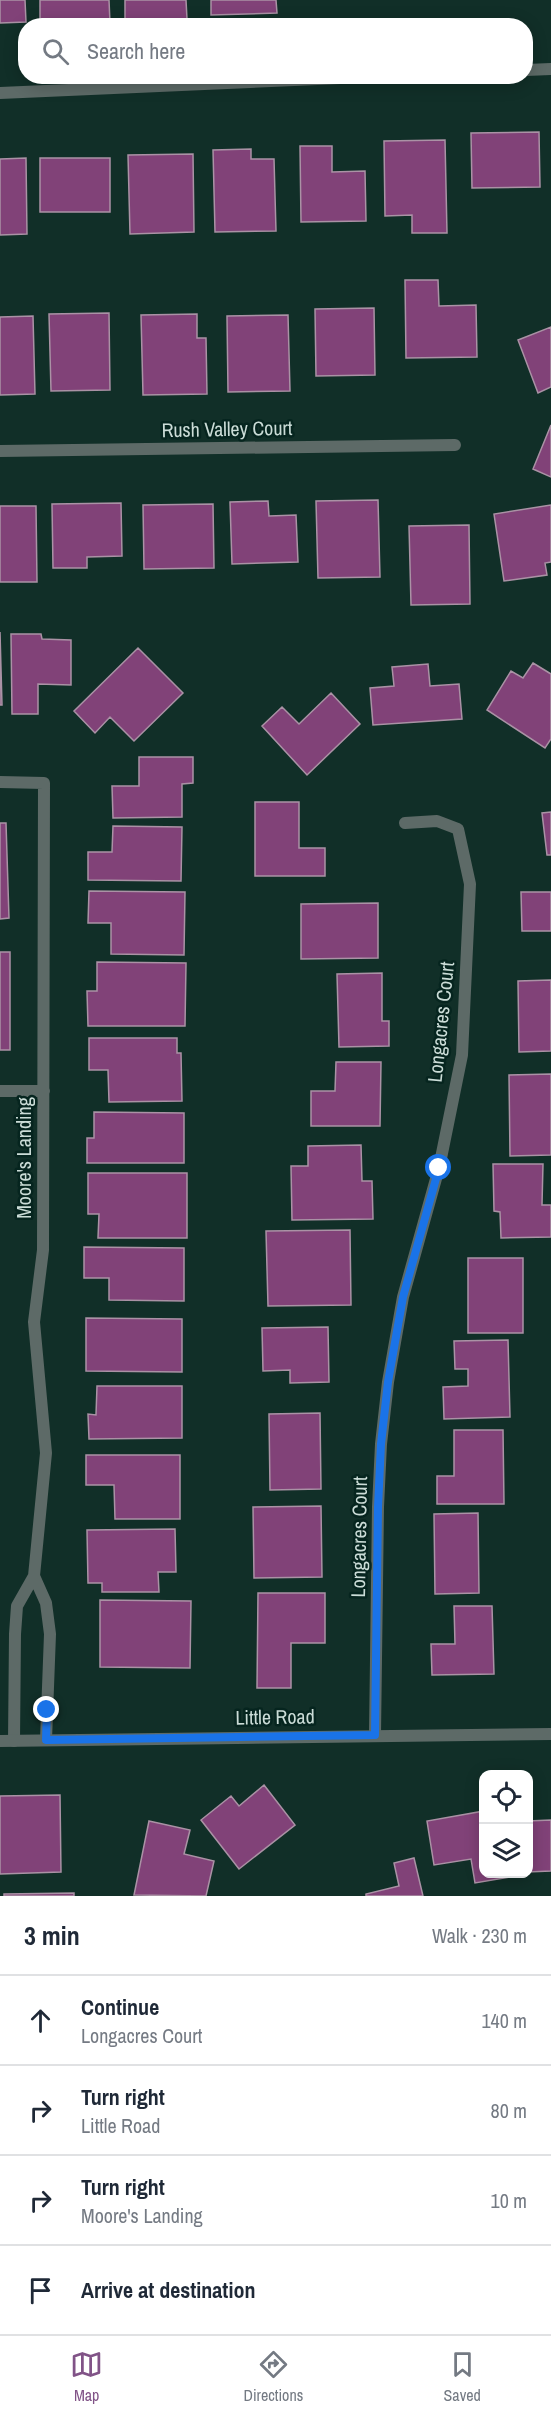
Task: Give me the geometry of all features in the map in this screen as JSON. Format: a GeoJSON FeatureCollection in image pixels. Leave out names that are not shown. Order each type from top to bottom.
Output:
{"type":"FeatureCollection","features":[{"type":"Feature","properties":{"kind":"street"},"geometry":{"type":"LineString","coordinates":[[533,70],[551,69]]}},
{"type":"Feature","properties":{"kind":"street"},"geometry":{"type":"LineString","coordinates":[[0,93],[205,84]]}},
{"type":"Feature","properties":{"kind":"street","name":"Rush Valley Court"},"geometry":{"type":"LineString","coordinates":[[0,452],[455,445]]}},
{"type":"Feature","properties":{"kind":"street","name":"Moore's Landing"},"geometry":{"type":"LineString","coordinates":[[0,782],[44,783],[43,1250],[34,1322],[46,1453],[34,1576],[17,1606],[14,1741]]}},
{"type":"Feature","properties":{"kind":"street","name":"Longacres Court"},"geometry":{"type":"LineString","coordinates":[[375,1735],[378,1507],[381,1444],[388,1382],[403,1297],[439,1168],[462,1055],[469,925],[470,884],[458,829],[437,821],[405,823]]}},
{"type":"Feature","properties":{"kind":"street"},"geometry":{"type":"LineString","coordinates":[[0,1091],[44,1091]]}},
{"type":"Feature","properties":{"kind":"street","name":"Moore's Landing"},"geometry":{"type":"LineString","coordinates":[[34,1576],[46,1603],[50,1634],[46,1740]]}},
{"type":"Feature","properties":{"kind":"street","name":"Little Road"},"geometry":{"type":"LineString","coordinates":[[0,1741],[551,1734]]}},
{"type":"Feature","properties":{"kind":"building"},"geometry":{"type":"Polygon","coordinates":[[[0,0],[25,0],[26,18],[18,18],[18,22],[0,23],[0,0]]]}},
{"type":"Feature","properties":{"kind":"building"},"geometry":{"type":"Polygon","coordinates":[[[40,0],[109,0],[110,18],[40,18],[40,0]]]}},
{"type":"Feature","properties":{"kind":"building"},"geometry":{"type":"Polygon","coordinates":[[[125,0],[186,0],[187,18],[125,18],[125,0]]]}},
{"type":"Feature","properties":{"kind":"building"},"geometry":{"type":"Polygon","coordinates":[[[211,0],[276,0],[277,13],[211,15],[211,0]]]}},
{"type":"Feature","properties":{"kind":"building"},"geometry":{"type":"Polygon","coordinates":[[[539,132],[540,187],[472,188],[471,133],[539,132]]]}},
{"type":"Feature","properties":{"kind":"building"},"geometry":{"type":"Polygon","coordinates":[[[445,140],[447,233],[412,233],[412,215],[385,216],[384,141],[445,140]]]}},
{"type":"Feature","properties":{"kind":"building"},"geometry":{"type":"Polygon","coordinates":[[[300,146],[332,146],[332,172],[365,171],[366,221],[301,222],[300,146]]]}},
{"type":"Feature","properties":{"kind":"building"},"geometry":{"type":"Polygon","coordinates":[[[251,149],[251,159],[274,159],[276,231],[215,232],[213,150],[251,149]]]}},
{"type":"Feature","properties":{"kind":"building"},"geometry":{"type":"Polygon","coordinates":[[[193,154],[194,232],[130,234],[128,155],[193,154]]]}},
{"type":"Feature","properties":{"kind":"building"},"geometry":{"type":"Polygon","coordinates":[[[26,158],[27,234],[0,235],[0,159],[26,158]]]}},
{"type":"Feature","properties":{"kind":"building"},"geometry":{"type":"Polygon","coordinates":[[[40,158],[110,158],[110,212],[40,212],[40,158]]]}},
{"type":"Feature","properties":{"kind":"building"},"geometry":{"type":"Polygon","coordinates":[[[405,280],[438,280],[439,306],[476,305],[477,357],[406,358],[405,280]]]}},
{"type":"Feature","properties":{"kind":"building"},"geometry":{"type":"Polygon","coordinates":[[[374,308],[375,375],[316,376],[315,309],[374,308]]]}},
{"type":"Feature","properties":{"kind":"building"},"geometry":{"type":"Polygon","coordinates":[[[109,313],[110,390],[51,391],[49,314],[109,313]]]}},
{"type":"Feature","properties":{"kind":"building"},"geometry":{"type":"Polygon","coordinates":[[[197,314],[197,338],[206,338],[207,394],[143,395],[141,315],[197,314]]]}},
{"type":"Feature","properties":{"kind":"building"},"geometry":{"type":"Polygon","coordinates":[[[288,315],[290,391],[228,392],[227,316],[288,315]]]}},
{"type":"Feature","properties":{"kind":"building"},"geometry":{"type":"Polygon","coordinates":[[[33,316],[35,394],[0,395],[0,317],[33,316]]]}},
{"type":"Feature","properties":{"kind":"building"},"geometry":{"type":"Polygon","coordinates":[[[551,327],[551,387],[538,393],[518,340],[551,327]]]}},
{"type":"Feature","properties":{"kind":"building"},"geometry":{"type":"Polygon","coordinates":[[[551,425],[551,477],[533,469],[551,425]]]}},
{"type":"Feature","properties":{"kind":"building"},"geometry":{"type":"Polygon","coordinates":[[[378,500],[380,577],[318,578],[316,501],[378,500]]]}},
{"type":"Feature","properties":{"kind":"building"},"geometry":{"type":"Polygon","coordinates":[[[268,501],[269,516],[296,515],[298,562],[232,564],[230,502],[268,501]]]}},
{"type":"Feature","properties":{"kind":"building"},"geometry":{"type":"Polygon","coordinates":[[[121,503],[122,556],[87,557],[87,568],[53,568],[52,504],[121,503]]]}},
{"type":"Feature","properties":{"kind":"building"},"geometry":{"type":"Polygon","coordinates":[[[213,504],[214,568],[144,569],[143,505],[213,504]]]}},
{"type":"Feature","properties":{"kind":"building"},"geometry":{"type":"Polygon","coordinates":[[[551,505],[551,562],[545,563],[547,575],[504,581],[494,514],[551,505]]]}},
{"type":"Feature","properties":{"kind":"building"},"geometry":{"type":"Polygon","coordinates":[[[0,506],[36,506],[37,582],[0,582],[0,506]]]}},
{"type":"Feature","properties":{"kind":"building"},"geometry":{"type":"Polygon","coordinates":[[[469,525],[470,604],[411,605],[409,526],[469,525]]]}},
{"type":"Feature","properties":{"kind":"building"},"geometry":{"type":"Polygon","coordinates":[[[0,632],[2,705],[0,705],[0,632]]]}},
{"type":"Feature","properties":{"kind":"building"},"geometry":{"type":"Polygon","coordinates":[[[11,634],[41,634],[42,639],[71,640],[71,685],[38,684],[38,714],[12,714],[11,634]]]}},
{"type":"Feature","properties":{"kind":"building"},"geometry":{"type":"Polygon","coordinates":[[[138,648],[183,693],[134,741],[110,717],[95,733],[74,711],[138,648]]]}},
{"type":"Feature","properties":{"kind":"building"},"geometry":{"type":"Polygon","coordinates":[[[533,663],[551,674],[551,739],[545,748],[487,710],[511,671],[523,678],[533,663]]]}},
{"type":"Feature","properties":{"kind":"building"},"geometry":{"type":"Polygon","coordinates":[[[428,664],[430,686],[459,684],[462,719],[373,725],[370,688],[394,686],[392,667],[428,664]]]}},
{"type":"Feature","properties":{"kind":"building"},"geometry":{"type":"Polygon","coordinates":[[[331,693],[360,724],[307,775],[262,726],[282,707],[299,724],[331,693]]]}},
{"type":"Feature","properties":{"kind":"building"},"geometry":{"type":"Polygon","coordinates":[[[139,757],[193,757],[193,783],[182,784],[182,817],[113,818],[112,786],[139,786],[139,757]]]}},
{"type":"Feature","properties":{"kind":"building"},"geometry":{"type":"Polygon","coordinates":[[[255,802],[299,802],[299,848],[325,848],[325,876],[255,876],[255,802]]]}},
{"type":"Feature","properties":{"kind":"building"},"geometry":{"type":"Polygon","coordinates":[[[551,812],[551,855],[547,855],[542,813],[551,812]]]}},
{"type":"Feature","properties":{"kind":"building"},"geometry":{"type":"Polygon","coordinates":[[[0,823],[6,823],[9,918],[0,919],[0,823]]]}},
{"type":"Feature","properties":{"kind":"building"},"geometry":{"type":"Polygon","coordinates":[[[113,826],[182,827],[181,881],[88,880],[88,852],[112,852],[113,826]]]}},
{"type":"Feature","properties":{"kind":"building"},"geometry":{"type":"Polygon","coordinates":[[[89,891],[185,892],[184,955],[111,954],[111,923],[88,923],[89,891]]]}},
{"type":"Feature","properties":{"kind":"building"},"geometry":{"type":"Polygon","coordinates":[[[521,892],[551,892],[551,931],[522,931],[521,892]]]}},
{"type":"Feature","properties":{"kind":"building"},"geometry":{"type":"Polygon","coordinates":[[[378,903],[378,958],[301,959],[301,904],[378,903]]]}},
{"type":"Feature","properties":{"kind":"building"},"geometry":{"type":"Polygon","coordinates":[[[0,952],[10,952],[10,1050],[0,1050],[0,952]]]}},
{"type":"Feature","properties":{"kind":"building"},"geometry":{"type":"Polygon","coordinates":[[[97,962],[186,963],[185,1026],[88,1026],[87,991],[97,991],[97,962]]]}},
{"type":"Feature","properties":{"kind":"building"},"geometry":{"type":"Polygon","coordinates":[[[382,973],[382,1021],[389,1021],[389,1046],[339,1047],[337,974],[382,973]]]}},
{"type":"Feature","properties":{"kind":"building"},"geometry":{"type":"Polygon","coordinates":[[[551,980],[551,1051],[519,1052],[518,981],[551,980]]]}},
{"type":"Feature","properties":{"kind":"building"},"geometry":{"type":"Polygon","coordinates":[[[89,1038],[177,1038],[177,1053],[181,1053],[182,1101],[109,1102],[108,1070],[89,1070],[89,1038]]]}},
{"type":"Feature","properties":{"kind":"building"},"geometry":{"type":"Polygon","coordinates":[[[336,1062],[381,1062],[380,1126],[311,1126],[311,1091],[335,1091],[336,1062]]]}},
{"type":"Feature","properties":{"kind":"building"},"geometry":{"type":"Polygon","coordinates":[[[551,1074],[551,1155],[510,1156],[509,1075],[551,1074]]]}},
{"type":"Feature","properties":{"kind":"building"},"geometry":{"type":"Polygon","coordinates":[[[94,1112],[184,1113],[184,1163],[87,1163],[87,1138],[94,1138],[94,1112]]]}},
{"type":"Feature","properties":{"kind":"building"},"geometry":{"type":"Polygon","coordinates":[[[361,1145],[362,1181],[372,1181],[373,1219],[292,1220],[291,1166],[308,1166],[308,1146],[361,1145]]]}},
{"type":"Feature","properties":{"kind":"building"},"geometry":{"type":"Polygon","coordinates":[[[493,1164],[543,1164],[542,1205],[551,1205],[551,1237],[501,1238],[500,1212],[494,1211],[493,1164]]]}},
{"type":"Feature","properties":{"kind":"building"},"geometry":{"type":"Polygon","coordinates":[[[88,1173],[187,1173],[187,1238],[98,1238],[99,1214],[88,1214],[88,1173]]]}},
{"type":"Feature","properties":{"kind":"building"},"geometry":{"type":"Polygon","coordinates":[[[350,1230],[351,1305],[268,1306],[266,1231],[350,1230]]]}},
{"type":"Feature","properties":{"kind":"building"},"geometry":{"type":"Polygon","coordinates":[[[84,1247],[184,1248],[184,1301],[109,1300],[109,1278],[84,1278],[84,1247]]]}},
{"type":"Feature","properties":{"kind":"building"},"geometry":{"type":"Polygon","coordinates":[[[468,1258],[523,1258],[523,1333],[468,1333],[468,1258]]]}},
{"type":"Feature","properties":{"kind":"building"},"geometry":{"type":"Polygon","coordinates":[[[86,1318],[182,1319],[182,1372],[86,1371],[86,1318]]]}},
{"type":"Feature","properties":{"kind":"building"},"geometry":{"type":"Polygon","coordinates":[[[328,1327],[329,1382],[290,1383],[290,1370],[263,1371],[262,1328],[328,1327]]]}},
{"type":"Feature","properties":{"kind":"building"},"geometry":{"type":"Polygon","coordinates":[[[508,1340],[510,1417],[444,1419],[443,1387],[468,1386],[468,1369],[455,1369],[454,1341],[508,1340]]]}},
{"type":"Feature","properties":{"kind":"building"},"geometry":{"type":"Polygon","coordinates":[[[97,1386],[182,1386],[182,1438],[89,1439],[88,1414],[96,1415],[97,1386]]]}},
{"type":"Feature","properties":{"kind":"building"},"geometry":{"type":"Polygon","coordinates":[[[320,1413],[321,1489],[270,1490],[269,1414],[320,1413]]]}},
{"type":"Feature","properties":{"kind":"building"},"geometry":{"type":"Polygon","coordinates":[[[454,1430],[503,1430],[504,1504],[437,1504],[437,1476],[454,1476],[454,1430]]]}},
{"type":"Feature","properties":{"kind":"building"},"geometry":{"type":"Polygon","coordinates":[[[86,1455],[180,1455],[180,1519],[115,1519],[114,1485],[86,1485],[86,1455]]]}},
{"type":"Feature","properties":{"kind":"building"},"geometry":{"type":"Polygon","coordinates":[[[321,1506],[322,1577],[254,1578],[253,1507],[321,1506]]]}},
{"type":"Feature","properties":{"kind":"building"},"geometry":{"type":"Polygon","coordinates":[[[478,1513],[479,1593],[435,1594],[434,1514],[478,1513]]]}},
{"type":"Feature","properties":{"kind":"building"},"geometry":{"type":"Polygon","coordinates":[[[175,1529],[176,1572],[158,1572],[159,1592],[102,1592],[102,1583],[88,1583],[87,1530],[175,1529]]]}},
{"type":"Feature","properties":{"kind":"building"},"geometry":{"type":"Polygon","coordinates":[[[258,1593],[325,1593],[325,1643],[291,1643],[291,1688],[257,1688],[258,1593]]]}},
{"type":"Feature","properties":{"kind":"building"},"geometry":{"type":"Polygon","coordinates":[[[100,1600],[191,1601],[190,1668],[100,1667],[100,1600]]]}},
{"type":"Feature","properties":{"kind":"building"},"geometry":{"type":"Polygon","coordinates":[[[454,1606],[492,1606],[494,1674],[432,1675],[431,1644],[455,1644],[454,1606]]]}},
{"type":"Feature","properties":{"kind":"building"},"geometry":{"type":"Polygon","coordinates":[[[264,1785],[295,1825],[239,1869],[201,1820],[231,1796],[239,1806],[264,1785]]]}},
{"type":"Feature","properties":{"kind":"building"},"geometry":{"type":"Polygon","coordinates":[[[60,1795],[61,1872],[0,1874],[0,1796],[60,1795]]]}},
{"type":"Feature","properties":{"kind":"building"},"geometry":{"type":"Polygon","coordinates":[[[479,1812],[479,1878],[504,1878],[475,1883],[471,1859],[434,1865],[427,1821],[479,1812]]]}},
{"type":"Feature","properties":{"kind":"building"},"geometry":{"type":"Polygon","coordinates":[[[551,1820],[551,1871],[533,1872],[533,1821],[551,1820]]]}},
{"type":"Feature","properties":{"kind":"building"},"geometry":{"type":"Polygon","coordinates":[[[149,1821],[190,1830],[184,1854],[214,1861],[206,1896],[134,1895],[149,1821]]]}},
{"type":"Feature","properties":{"kind":"building"},"geometry":{"type":"Polygon","coordinates":[[[414,1858],[423,1896],[366,1896],[366,1894],[399,1886],[394,1863],[414,1858]]]}},
{"type":"Feature","properties":{"kind":"building"},"geometry":{"type":"Polygon","coordinates":[[[74,1893],[74,1896],[4,1896],[4,1894],[74,1893]]]}},
{"type":"Feature","properties":{"kind":"route"},"geometry":{"type":"LineString","coordinates":[[47,1710],[46,1740],[375,1735],[381,1444],[388,1382],[403,1297],[439,1168]]}}]}
